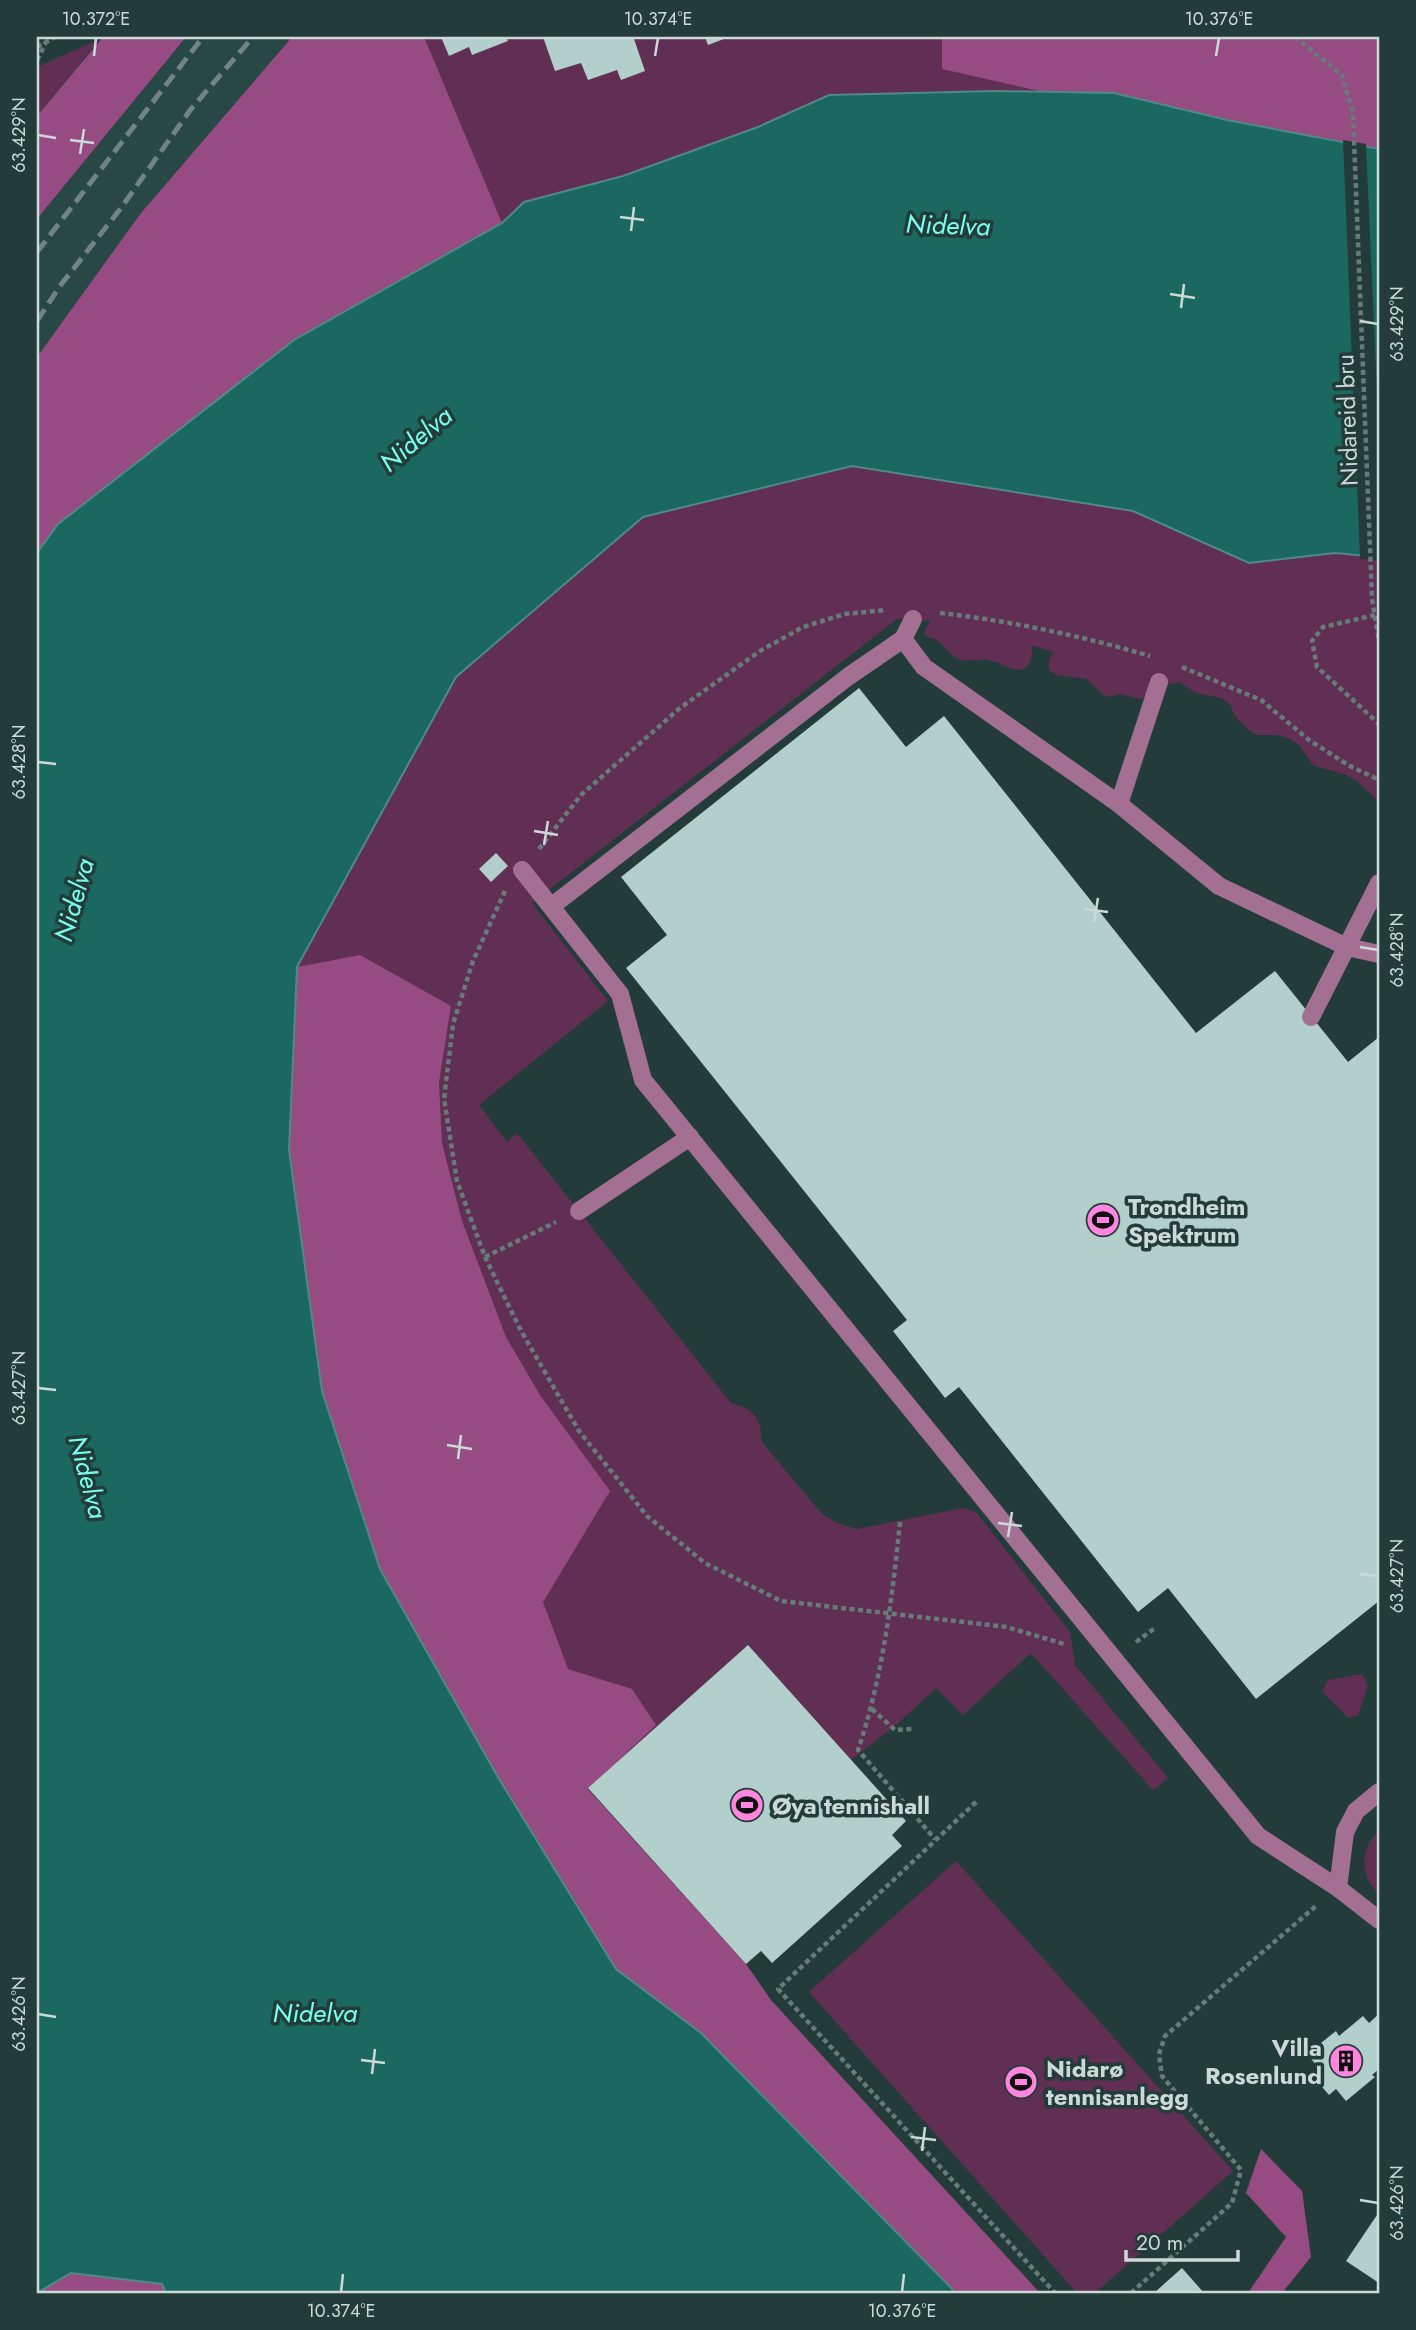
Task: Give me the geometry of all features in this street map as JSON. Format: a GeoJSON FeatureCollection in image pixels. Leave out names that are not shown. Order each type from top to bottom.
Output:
{"type":"FeatureCollection","features":[{"type":"Feature","properties":{"kind":"street"},"geometry":{"type":"LineString","coordinates":[[552,906],[849,676],[903,639],[913,619]]}},
{"type":"Feature","properties":{"kind":"street"},"geometry":{"type":"LineString","coordinates":[[903,639],[923,667],[1119,804],[1219,886],[1347,947],[1379,954]]}},
{"type":"Feature","properties":{"kind":"street"},"geometry":{"type":"LineString","coordinates":[[1119,804],[1159,682]]}},
{"type":"Feature","properties":{"kind":"street"},"geometry":{"type":"LineString","coordinates":[[523,870],[620,994],[643,1080],[1258,1836],[1338,1888],[1379,1920]]}},
{"type":"Feature","properties":{"kind":"street"},"geometry":{"type":"LineString","coordinates":[[1311,1017],[1379,883]]}},
{"type":"Feature","properties":{"kind":"street"},"geometry":{"type":"LineString","coordinates":[[579,1211],[690,1137]]}},
{"type":"Feature","properties":{"kind":"street"},"geometry":{"type":"LineString","coordinates":[[1338,1888],[1345,1832],[1356,1811],[1379,1792]]}},
{"type":"Feature","properties":{"kind":"path"},"geometry":{"type":"LineString","coordinates":[[37,47],[55,37]]}},
{"type":"Feature","properties":{"kind":"path","name":"Nidareid bru"},"geometry":{"type":"LineString","coordinates":[[1295,37],[1342,75],[1353,114],[1373,599],[1379,641]]}},
{"type":"Feature","properties":{"kind":"path"},"geometry":{"type":"LineString","coordinates":[[37,60],[46,43]]}},
{"type":"Feature","properties":{"kind":"path"},"geometry":{"type":"LineString","coordinates":[[1375,615],[1323,626],[1312,641],[1317,667],[1379,724]]}},
{"type":"Feature","properties":{"kind":"path"},"geometry":{"type":"LineString","coordinates":[[523,870],[502,896],[473,961],[453,1024],[444,1099],[457,1181],[485,1257],[520,1329],[579,1431],[647,1516],[705,1563],[780,1601],[1007,1628],[1113,1658]]}},
{"type":"Feature","properties":{"kind":"path"},"geometry":{"type":"LineString","coordinates":[[485,1257],[579,1211]]}},
{"type":"Feature","properties":{"kind":"path"},"geometry":{"type":"LineString","coordinates":[[900,1522],[891,1613],[872,1709],[858,1750],[935,1839]]}},
{"type":"Feature","properties":{"kind":"path"},"geometry":{"type":"LineString","coordinates":[[1146,1634],[1155,1628]]}},
{"type":"Feature","properties":{"kind":"path"},"geometry":{"type":"LineString","coordinates":[[872,1709],[895,1730],[912,1729]]}},
{"type":"Feature","properties":{"kind":"path"},"geometry":{"type":"LineString","coordinates":[[976,1802],[778,1989],[1055,2293]]}},
{"type":"Feature","properties":{"kind":"path"},"geometry":{"type":"LineString","coordinates":[[1131,2293],[1232,2203],[1241,2170],[1162,2076],[1159,2054],[1165,2035],[1338,1888]]}},
{"type":"Feature","properties":{"kind":"shaded area"},"geometry":{"type":"Polygon","coordinates":[[[103,37],[186,37],[37,219],[37,116],[103,37]]]}},
{"type":"Feature","properties":{"kind":"shaded area"},"geometry":{"type":"Polygon","coordinates":[[[186,37],[292,37],[141,213],[37,357],[37,219],[186,37]]]}},
{"type":"Feature","properties":{"kind":"shaded area"},"geometry":{"type":"Polygon","coordinates":[[[292,37],[424,37],[502,223],[294,340],[58,524],[37,553],[37,357],[141,213],[292,37]]]}},
{"type":"Feature","properties":{"kind":"shaded area"},"geometry":{"type":"Polygon","coordinates":[[[393,37],[1379,37],[1114,93],[995,91],[829,95],[758,127],[623,176],[524,202],[502,223],[393,37]]]}},
{"type":"Feature","properties":{"kind":"shaded area"},"geometry":{"type":"Polygon","coordinates":[[[942,37],[1379,37],[1379,168],[942,69],[942,37]]]}},
{"type":"Feature","properties":{"kind":"shaded area"},"geometry":{"type":"Polygon","coordinates":[[[100,39],[37,116],[37,67],[100,39]]]}},
{"type":"Feature","properties":{"kind":"shaded area"},"geometry":{"type":"Polygon","coordinates":[[[852,466],[1133,511],[1249,563],[1335,553],[1379,557],[1379,802],[1356,780],[1314,766],[1299,745],[1290,739],[1278,735],[1257,735],[1234,715],[1230,704],[1221,698],[1196,693],[1180,682],[1170,684],[1148,679],[1151,685],[1145,697],[1140,699],[1120,694],[1109,697],[1102,694],[1087,679],[1056,675],[1049,670],[1049,660],[1054,652],[1031,645],[1031,660],[1021,670],[988,660],[962,660],[954,657],[936,640],[927,637],[924,632],[930,621],[897,619],[532,903],[608,1001],[479,1105],[507,1142],[517,1133],[731,1403],[755,1415],[760,1426],[761,1441],[822,1514],[837,1523],[857,1529],[963,1508],[976,1512],[1070,1632],[1075,1665],[1168,1778],[1153,1790],[1031,1653],[963,1715],[936,1688],[896,1725],[851,1760],[748,1645],[588,1788],[297,967],[456,677],[642,517],[852,466]]]}},
{"type":"Feature","properties":{"kind":"shaded area"},"geometry":{"type":"Polygon","coordinates":[[[360,955],[451,1006],[439,1082],[442,1143],[462,1221],[506,1337],[540,1395],[610,1491],[543,1602],[568,1669],[632,1689],[656,1725],[588,1789],[746,1964],[771,2000],[1040,2293],[956,2293],[701,2033],[616,1969],[499,1779],[380,1569],[322,1391],[289,1150],[297,967],[360,955]]]}},
{"type":"Feature","properties":{"kind":"shaded area"},"geometry":{"type":"Polygon","coordinates":[[[1362,1674],[1368,1686],[1358,1715],[1348,1718],[1322,1691],[1328,1680],[1362,1674]]]}},
{"type":"Feature","properties":{"kind":"shaded area"},"geometry":{"type":"Polygon","coordinates":[[[1379,1831],[1379,1894],[1368,1879],[1364,1862],[1368,1846],[1379,1831]]]}},
{"type":"Feature","properties":{"kind":"shaded area","name":"Nidarø tennisanlegg"},"geometry":{"type":"Polygon","coordinates":[[[956,1861],[1233,2171],[1095,2293],[1077,2293],[809,1992],[956,1861]]]}},
{"type":"Feature","properties":{"kind":"shaded area"},"geometry":{"type":"Polygon","coordinates":[[[1261,2149],[1302,2191],[1311,2257],[1282,2293],[1248,2293],[1286,2237],[1246,2193],[1261,2149]]]}},
{"type":"Feature","properties":{"kind":"shaded area"},"geometry":{"type":"Polygon","coordinates":[[[71,2273],[162,2284],[166,2293],[37,2293],[71,2273]]]}},
{"type":"Feature","properties":{"kind":"water","name":"Nidelva"},"geometry":{"type":"Polygon","coordinates":[[[995,91],[1114,93],[1227,120],[1379,149],[1379,557],[1335,553],[1249,563],[1133,511],[852,466],[643,517],[456,677],[297,967],[289,1150],[322,1391],[380,1569],[499,1779],[616,1969],[701,2033],[956,2293],[166,2293],[162,2284],[71,2273],[37,2293],[37,553],[58,524],[294,340],[502,223],[524,202],[623,176],[758,127],[829,95],[995,91]]]}},
{"type":"Feature","properties":{"kind":"pier"},"geometry":{"type":"Polygon","coordinates":[[[1343,140],[1366,144],[1379,438],[1379,560],[1360,559],[1343,140]]]}},
{"type":"Feature","properties":{"kind":"building"},"geometry":{"type":"Polygon","coordinates":[[[441,37],[506,37],[508,41],[472,55],[469,47],[449,56],[441,37]]]}},
{"type":"Feature","properties":{"kind":"building"},"geometry":{"type":"Polygon","coordinates":[[[543,37],[639,37],[634,39],[645,71],[621,80],[617,70],[588,80],[581,63],[555,71],[543,37]]]}},
{"type":"Feature","properties":{"kind":"building"},"geometry":{"type":"Polygon","coordinates":[[[705,37],[729,37],[708,45],[705,37]]]}},
{"type":"Feature","properties":{"kind":"building","name":"Trondheim Spektrum"},"geometry":{"type":"Polygon","coordinates":[[[859,688],[906,747],[944,716],[1196,1033],[1275,971],[1348,1062],[1379,1037],[1379,1601],[1256,1699],[1168,1588],[1138,1612],[959,1387],[945,1398],[893,1331],[907,1320],[626,968],[667,935],[621,877],[859,688]]]}},
{"type":"Feature","properties":{"kind":"building"},"geometry":{"type":"Polygon","coordinates":[[[496,853],[508,866],[491,882],[479,869],[496,853]]]}},
{"type":"Feature","properties":{"kind":"building","name":"Øya tennishall"},"geometry":{"type":"Polygon","coordinates":[[[748,1645],[906,1821],[892,1835],[902,1846],[772,1963],[761,1951],[746,1964],[588,1788],[748,1645]]]}},
{"type":"Feature","properties":{"kind":"building","name":"Villa Rosenlund"},"geometry":{"type":"Polygon","coordinates":[[[1379,2014],[1379,2069],[1372,2075],[1375,2077],[1346,2101],[1336,2089],[1329,2095],[1310,2073],[1318,2067],[1307,2054],[1336,2031],[1339,2036],[1363,2016],[1369,2023],[1379,2014]]]}},
{"type":"Feature","properties":{"kind":"building"},"geometry":{"type":"Polygon","coordinates":[[[1379,2212],[1379,2283],[1346,2261],[1379,2212]]]}},
{"type":"Feature","properties":{"kind":"building"},"geometry":{"type":"Polygon","coordinates":[[[1182,2268],[1204,2293],[1154,2293],[1182,2268]]]}},
{"type":"Feature","properties":{"kind":"railway"},"geometry":{"type":"LineString","coordinates":[[37,252],[203,37]]}},
{"type":"Feature","properties":{"kind":"railway"},"geometry":{"type":"LineString","coordinates":[[37,321],[191,109],[253,37]]}},
{"type":"Feature","properties":{"kind":"place","name":"Trondheim Spektrum"},"geometry":{"type":"Point","coordinates":[1103,1220]}},
{"type":"Feature","properties":{"kind":"place","name":"Øya tennishall"},"geometry":{"type":"Point","coordinates":[747,1805]}},
{"type":"Feature","properties":{"kind":"place","name":"Villa Rosenlund"},"geometry":{"type":"Point","coordinates":[1346,2061]}},
{"type":"Feature","properties":{"kind":"place","name":"Nidarø tennisanlegg"},"geometry":{"type":"Point","coordinates":[1021,2082]}}]}
